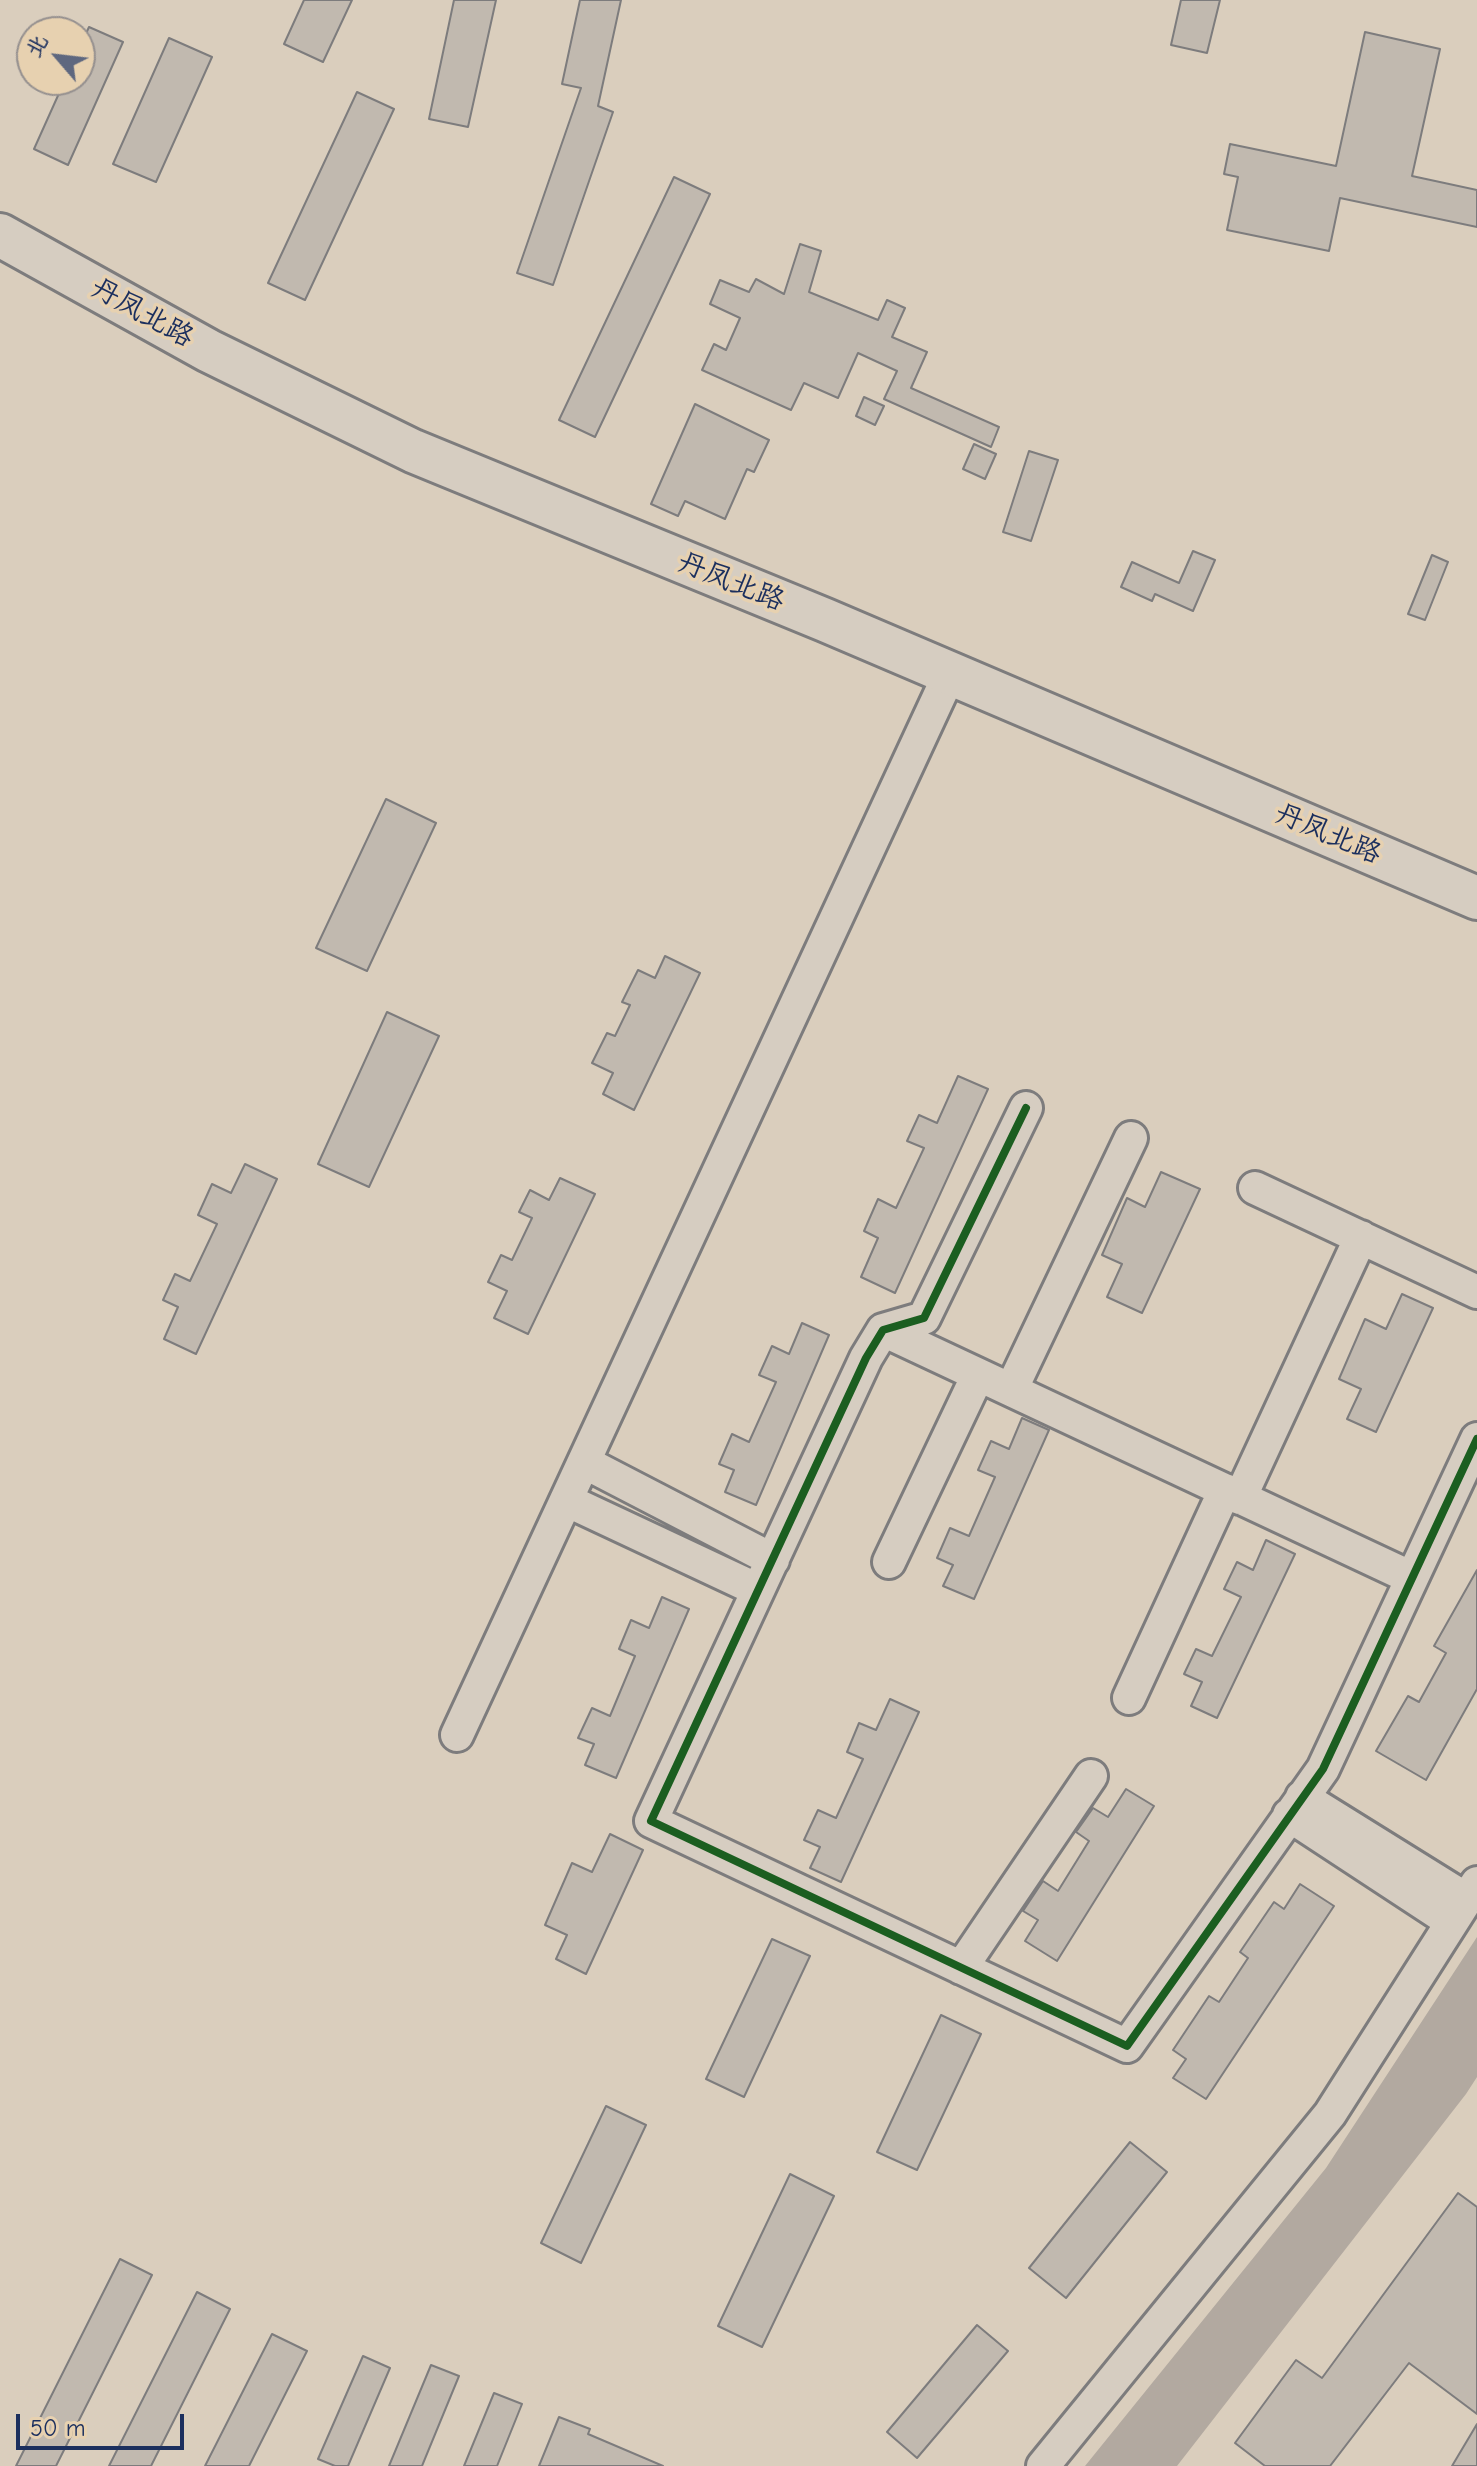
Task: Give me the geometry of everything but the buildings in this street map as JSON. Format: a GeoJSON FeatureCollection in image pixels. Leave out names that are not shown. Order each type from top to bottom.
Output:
{"type":"FeatureCollection","features":[{"type":"Feature","properties":{"kind":"main road","name":"丹凤北路"},"geometry":{"type":"LineString","coordinates":[[0,235],[209,351],[413,451],[950,673],[1477,898]]}},
{"type":"Feature","properties":{"kind":"street"},"geometry":{"type":"LineString","coordinates":[[457,1735],[950,673]]}},
{"type":"Feature","properties":{"kind":"street"},"geometry":{"type":"LineString","coordinates":[[1026,1108],[924,1318],[883,1330],[866,1358],[651,1821],[1127,2046],[1323,1769],[1477,1439]]}},
{"type":"Feature","properties":{"kind":"street"},"geometry":{"type":"LineString","coordinates":[[1011,1390],[1131,1138]]}},
{"type":"Feature","properties":{"kind":"street"},"geometry":{"type":"LineString","coordinates":[[1255,1188],[1477,1292]]}},
{"type":"Feature","properties":{"kind":"street"},"geometry":{"type":"LineString","coordinates":[[1129,1698],[1361,1237]]}},
{"type":"Feature","properties":{"kind":"street"},"geometry":{"type":"LineString","coordinates":[[883,1330],[1412,1578]]}},
{"type":"Feature","properties":{"kind":"street"},"geometry":{"type":"LineString","coordinates":[[889,1562],[978,1375]]}},
{"type":"Feature","properties":{"kind":"street"},"geometry":{"type":"LineString","coordinates":[[584,1462],[773,1560]]}},
{"type":"Feature","properties":{"kind":"street"},"geometry":{"type":"LineString","coordinates":[[566,1500],[758,1590]]}},
{"type":"Feature","properties":{"kind":"street"},"geometry":{"type":"LineString","coordinates":[[961,1968],[1091,1776]]}},
{"type":"Feature","properties":{"kind":"street"},"geometry":{"type":"LineString","coordinates":[[1043,2466],[1330,2114],[1465,1901],[1295,1806]]}},
{"type":"Feature","properties":{"kind":"shaded area"},"geometry":{"type":"Polygon","coordinates":[[[1477,1937],[1477,2077],[1466,2094],[1177,2466],[1085,2466],[1326,2168],[1477,1937]]]}},
{"type":"Feature","properties":{"kind":"cycle path"},"geometry":{"type":"LineString","coordinates":[[1026,1108],[924,1318],[883,1330],[866,1358],[651,1821],[1127,2046],[1323,1769],[1477,1439]]}}]}
